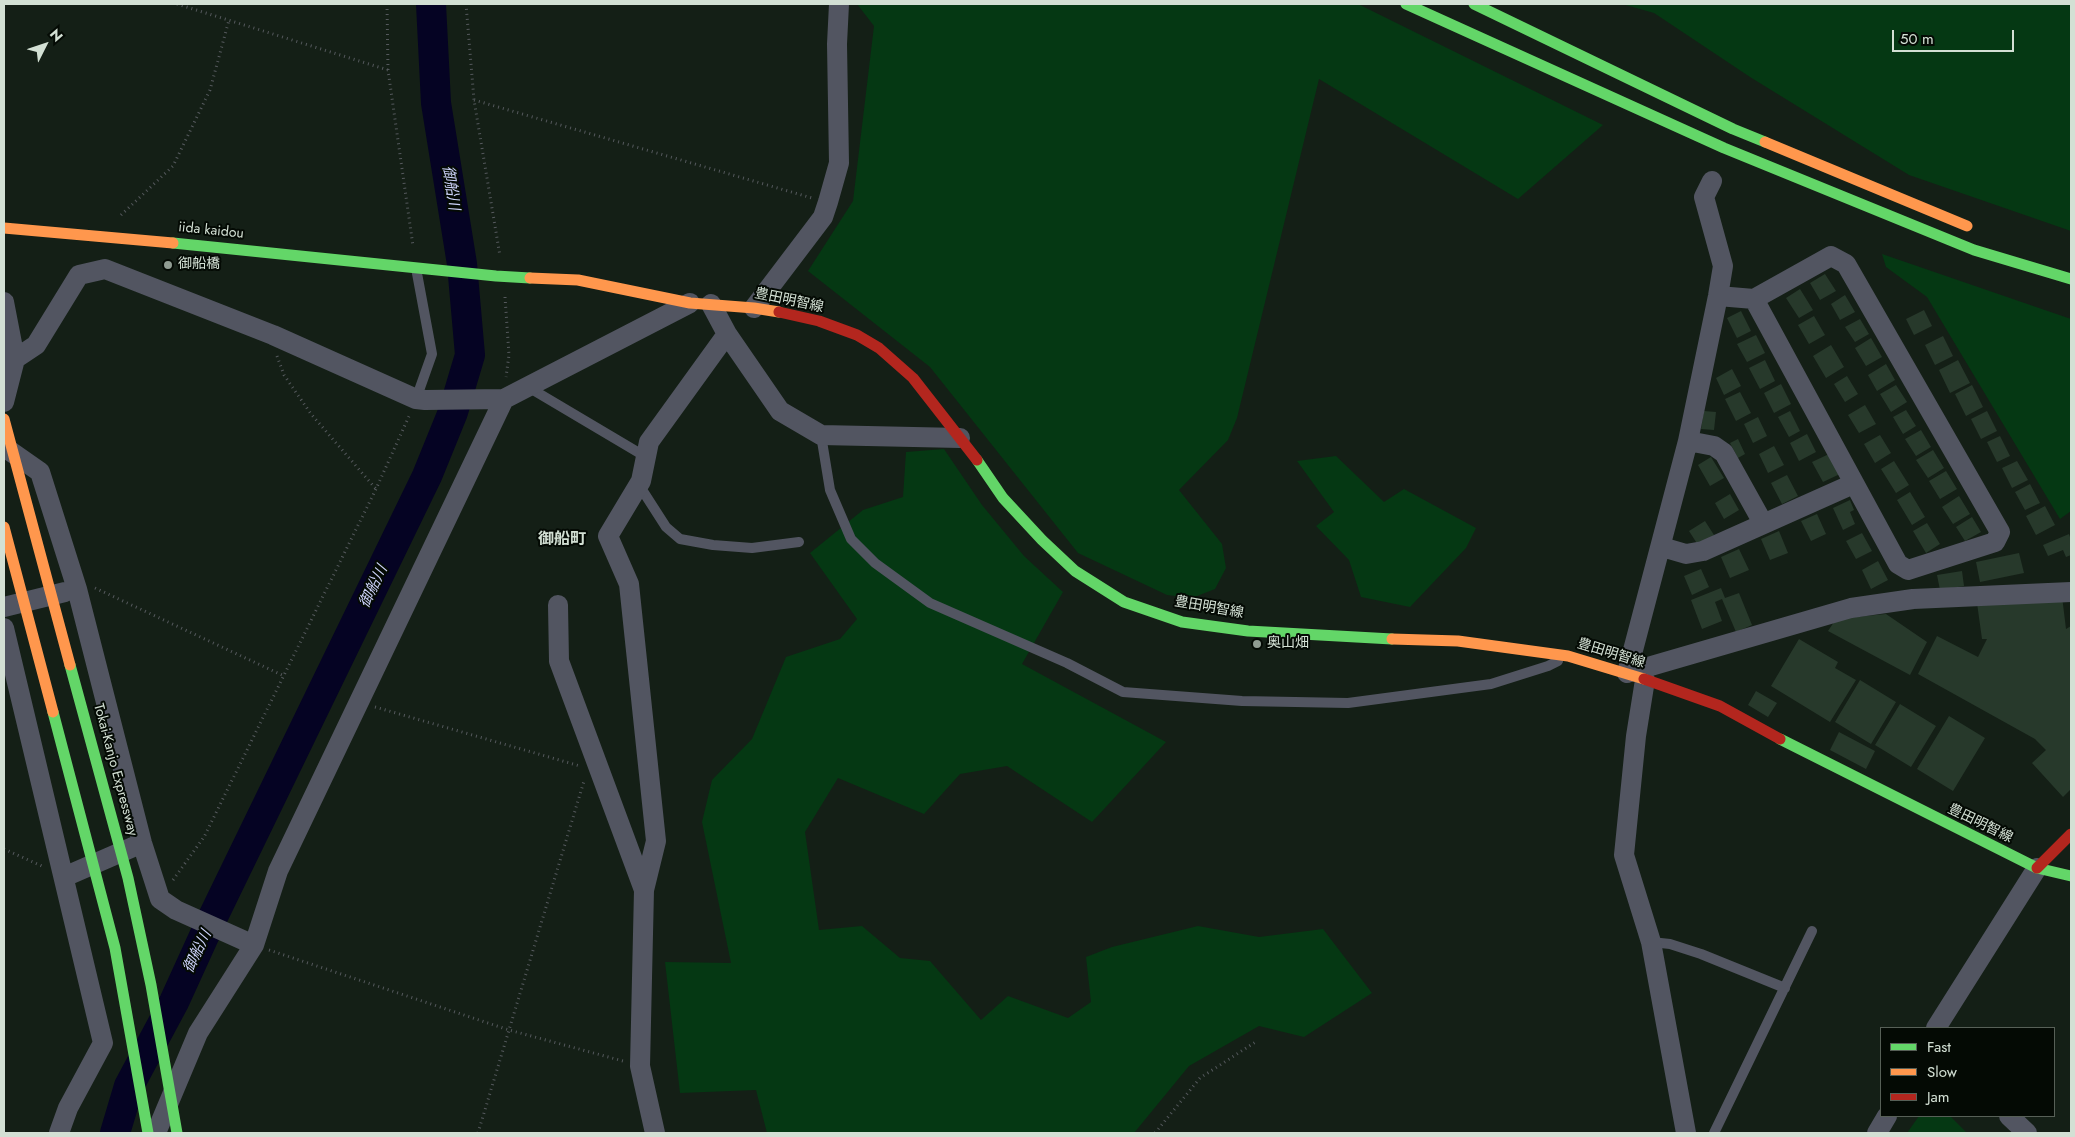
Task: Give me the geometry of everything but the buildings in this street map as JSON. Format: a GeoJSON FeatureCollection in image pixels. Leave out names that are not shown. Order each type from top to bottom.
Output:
{"type":"FeatureCollection","features":[{"type":"Feature","properties":{"kind":"main road"},"geometry":{"type":"LineString","coordinates":[[1406,4],[1733,151],[1974,250],[2071,278]]}},
{"type":"Feature","properties":{"kind":"main road"},"geometry":{"type":"LineString","coordinates":[[1474,4],[1733,129],[1975,230]]}},
{"type":"Feature","properties":{"kind":"main road","name":"iida kaidou"},"geometry":{"type":"LineString","coordinates":[[4,228],[100,235],[415,267]]}},
{"type":"Feature","properties":{"kind":"main road"},"geometry":{"type":"LineString","coordinates":[[2028,253],[2071,273]]}},
{"type":"Feature","properties":{"kind":"main road","name":"豊田明智線"},"geometry":{"type":"LineString","coordinates":[[415,267],[578,280],[690,303],[754,308],[802,316],[857,335],[879,348],[913,378],[960,438],[1003,498],[1042,540],[1074,571],[1124,602],[1182,622],[1248,631],[1354,638],[1458,641],[1568,656],[1720,706],[1823,762],[2037,868],[2071,876]]}},
{"type":"Feature","properties":{"kind":"main road","name":"Tokai-Kanjo Expressway"},"geometry":{"type":"LineString","coordinates":[[4,419],[128,878],[151,984],[178,1133]]}},
{"type":"Feature","properties":{"kind":"main road"},"geometry":{"type":"LineString","coordinates":[[4,527],[115,948],[148,1133]]}},
{"type":"Feature","properties":{"kind":"main road"},"geometry":{"type":"LineString","coordinates":[[2037,868],[2071,834]]}},
{"type":"Feature","properties":{"kind":"street"},"geometry":{"type":"LineString","coordinates":[[754,308],[824,217],[838,163],[837,44],[839,4]]}},
{"type":"Feature","properties":{"kind":"street"},"geometry":{"type":"LineString","coordinates":[[1686,1133],[1651,942],[1624,855],[1636,736],[1636,677],[1662,546],[1688,441],[1723,266],[1704,197],[1712,181]]}},
{"type":"Feature","properties":{"kind":"street"},"geometry":{"type":"LineString","coordinates":[[1718,296],[1754,299],[1831,256],[1846,264],[2000,532],[1995,542],[1908,570],[1898,564],[1754,299]]}},
{"type":"Feature","properties":{"kind":"street"},"geometry":{"type":"LineString","coordinates":[[15,359],[36,345],[78,274],[105,269],[273,336],[421,400],[504,399],[690,303]]}},
{"type":"Feature","properties":{"kind":"street"},"geometry":{"type":"LineString","coordinates":[[711,304],[727,334],[780,411],[821,435],[960,438]]}},
{"type":"Feature","properties":{"kind":"street"},"geometry":{"type":"LineString","coordinates":[[4,402],[15,359],[5,310]]}},
{"type":"Feature","properties":{"kind":"street"},"geometry":{"type":"LineString","coordinates":[[655,1133],[640,1066],[644,890],[656,841],[630,584],[608,536],[638,485],[649,442],[727,334]]}},
{"type":"Feature","properties":{"kind":"street"},"geometry":{"type":"LineString","coordinates":[[156,1133],[198,1033],[248,943],[278,871],[504,399]]}},
{"type":"Feature","properties":{"kind":"street"},"geometry":{"type":"LineString","coordinates":[[1688,441],[1714,446],[1724,453],[1763,523]]}},
{"type":"Feature","properties":{"kind":"street"},"geometry":{"type":"LineString","coordinates":[[4,447],[40,472],[77,589],[142,843],[168,904],[248,943]]}},
{"type":"Feature","properties":{"kind":"street"},"geometry":{"type":"LineString","coordinates":[[1662,546],[1686,554],[1702,552],[1853,484]]}},
{"type":"Feature","properties":{"kind":"street"},"geometry":{"type":"LineString","coordinates":[[4,607],[77,589]]}},
{"type":"Feature","properties":{"kind":"street"},"geometry":{"type":"LineString","coordinates":[[1636,677],[1851,608],[1913,599],[2071,592]]}},
{"type":"Feature","properties":{"kind":"street"},"geometry":{"type":"LineString","coordinates":[[558,606],[559,661],[590,760],[644,890]]}},
{"type":"Feature","properties":{"kind":"street"},"geometry":{"type":"LineString","coordinates":[[4,628],[103,1043],[68,1108],[59,1133]]}},
{"type":"Feature","properties":{"kind":"street"},"geometry":{"type":"LineString","coordinates":[[64,877],[142,843]]}},
{"type":"Feature","properties":{"kind":"street"},"geometry":{"type":"LineString","coordinates":[[1937,1027],[2037,868]]}},
{"type":"Feature","properties":{"kind":"street"},"geometry":{"type":"LineString","coordinates":[[1877,1133],[1886,1117]]}},
{"type":"Feature","properties":{"kind":"street"},"geometry":{"type":"LineString","coordinates":[[2010,1117],[2027,1133]]}},
{"type":"Feature","properties":{"kind":"lane"},"geometry":{"type":"LineString","coordinates":[[415,267],[432,354],[421,400]]}},
{"type":"Feature","properties":{"kind":"lane"},"geometry":{"type":"LineString","coordinates":[[528,387],[646,457]]}},
{"type":"Feature","properties":{"kind":"lane"},"geometry":{"type":"LineString","coordinates":[[821,435],[830,490],[851,539],[876,564],[930,603],[1067,663],[1124,692],[1242,701],[1348,703],[1491,684],[1548,666],[1568,656]]}},
{"type":"Feature","properties":{"kind":"lane"},"geometry":{"type":"LineString","coordinates":[[638,485],[666,528],[680,539],[713,545],[752,548],[799,542]]}},
{"type":"Feature","properties":{"kind":"lane"},"geometry":{"type":"LineString","coordinates":[[1714,1133],[1812,931]]}},
{"type":"Feature","properties":{"kind":"lane"},"geometry":{"type":"LineString","coordinates":[[1651,942],[1670,944],[1701,954],[1784,988]]}},
{"type":"Feature","properties":{"kind":"path"},"geometry":{"type":"LineString","coordinates":[[177,4],[388,70]]}},
{"type":"Feature","properties":{"kind":"path"},"geometry":{"type":"LineString","coordinates":[[387,4],[388,70],[415,267]]}},
{"type":"Feature","properties":{"kind":"path"},"geometry":{"type":"LineString","coordinates":[[466,4],[474,100],[500,275],[509,355],[504,399]]}},
{"type":"Feature","properties":{"kind":"path"},"geometry":{"type":"LineString","coordinates":[[120,216],[173,166],[210,90],[229,20]]}},
{"type":"Feature","properties":{"kind":"path"},"geometry":{"type":"LineString","coordinates":[[474,100],[828,202]]}},
{"type":"Feature","properties":{"kind":"path"},"geometry":{"type":"LineString","coordinates":[[273,336],[284,375],[311,414],[376,489]]}},
{"type":"Feature","properties":{"kind":"path"},"geometry":{"type":"LineString","coordinates":[[168,904],[204,837],[282,675],[421,400]]}},
{"type":"Feature","properties":{"kind":"path"},"geometry":{"type":"LineString","coordinates":[[77,589],[97,588],[282,675]]}},
{"type":"Feature","properties":{"kind":"path"},"geometry":{"type":"LineString","coordinates":[[360,703],[590,760],[478,1133]]}},
{"type":"Feature","properties":{"kind":"path"},"geometry":{"type":"LineString","coordinates":[[4,848],[64,877]]}},
{"type":"Feature","properties":{"kind":"path"},"geometry":{"type":"LineString","coordinates":[[248,943],[509,1030],[640,1066]]}},
{"type":"Feature","properties":{"kind":"path"},"geometry":{"type":"LineString","coordinates":[[1155,1133],[1200,1078],[1257,1041]]}},
{"type":"Feature","properties":{"kind":"green space"},"geometry":{"type":"Polygon","coordinates":[[[857,4],[1358,4],[1603,125],[1518,199],[1319,79],[1237,418],[1228,440],[1179,490],[1222,544],[1226,568],[1215,589],[1192,598],[1167,595],[1078,553],[930,367],[808,271],[853,201],[874,26],[857,4]]]}},
{"type":"Feature","properties":{"kind":"green space"},"geometry":{"type":"Polygon","coordinates":[[[1622,4],[2071,4],[2071,231],[1909,175],[1750,77],[1654,13],[1622,4]]]}},
{"type":"Feature","properties":{"kind":"green space"},"geometry":{"type":"Polygon","coordinates":[[[1882,254],[2071,319],[2071,511],[2060,519],[1927,297],[1886,267],[1882,254]]]}},
{"type":"Feature","properties":{"kind":"green space"},"geometry":{"type":"Polygon","coordinates":[[[944,449],[982,505],[1024,556],[1063,592],[1022,664],[1166,742],[1092,822],[1007,766],[960,774],[924,814],[838,778],[805,832],[819,930],[862,926],[900,958],[930,961],[981,1020],[1008,996],[1068,1018],[1091,1002],[1086,957],[1112,947],[1198,926],[1259,937],[1323,929],[1372,993],[1304,1037],[1259,1026],[1189,1066],[1134,1133],[767,1133],[756,1090],[680,1093],[665,962],[731,963],[702,822],[712,780],[752,739],[786,657],[840,639],[857,619],[810,553],[863,510],[903,497],[906,452],[944,449]]]}},
{"type":"Feature","properties":{"kind":"green space"},"geometry":{"type":"Polygon","coordinates":[[[1336,456],[1384,502],[1404,489],[1476,528],[1466,548],[1410,607],[1361,597],[1349,560],[1316,526],[1334,512],[1297,461],[1336,456]]]}},
{"type":"Feature","properties":{"kind":"green space"},"geometry":{"type":"Polygon","coordinates":[[[1918,1117],[1951,1117],[1967,1133],[1907,1133],[1918,1117]]]}},
{"type":"Feature","properties":{"kind":"waterway","name":"御船川"},"geometry":{"type":"LineString","coordinates":[[115,1133],[129,1086],[174,1002],[210,923],[427,476],[453,412],[470,355],[462,264],[436,103],[431,4]]}},
{"type":"Feature","properties":{"kind":"traffic: fast"},"geometry":{"type":"LineString","coordinates":[[1406,4],[1724,148],[1974,250],[2071,279]]}},
{"type":"Feature","properties":{"kind":"traffic: fast"},"geometry":{"type":"LineString","coordinates":[[1474,4],[1733,129],[1765,142]]}},
{"type":"Feature","properties":{"kind":"traffic: fast"},"geometry":{"type":"LineString","coordinates":[[173,243],[530,278]]}},
{"type":"Feature","properties":{"kind":"traffic: fast"},"geometry":{"type":"LineString","coordinates":[[977,460],[1003,498],[1042,540],[1075,571],[1124,602],[1182,622],[1248,631],[1392,639]]}},
{"type":"Feature","properties":{"kind":"traffic: fast"},"geometry":{"type":"LineString","coordinates":[[70,665],[128,878],[151,985],[177,1133]]}},
{"type":"Feature","properties":{"kind":"traffic: fast"},"geometry":{"type":"LineString","coordinates":[[53,712],[115,948],[148,1133]]}},
{"type":"Feature","properties":{"kind":"traffic: fast"},"geometry":{"type":"LineString","coordinates":[[1780,739],[2037,868],[2071,876]]}},
{"type":"Feature","properties":{"kind":"traffic: slow"},"geometry":{"type":"LineString","coordinates":[[1765,142],[1967,226]]}},
{"type":"Feature","properties":{"kind":"traffic: slow"},"geometry":{"type":"LineString","coordinates":[[4,228],[173,243]]}},
{"type":"Feature","properties":{"kind":"traffic: slow"},"geometry":{"type":"LineString","coordinates":[[530,278],[578,280],[690,303],[779,312]]}},
{"type":"Feature","properties":{"kind":"traffic: slow"},"geometry":{"type":"LineString","coordinates":[[4,419],[70,665]]}},
{"type":"Feature","properties":{"kind":"traffic: slow"},"geometry":{"type":"LineString","coordinates":[[4,527],[53,712]]}},
{"type":"Feature","properties":{"kind":"traffic: slow"},"geometry":{"type":"LineString","coordinates":[[1392,639],[1458,641],[1568,656],[1644,679]]}},
{"type":"Feature","properties":{"kind":"traffic: jam"},"geometry":{"type":"LineString","coordinates":[[779,312],[819,321],[857,335],[879,348],[913,378],[977,460]]}},
{"type":"Feature","properties":{"kind":"traffic: jam"},"geometry":{"type":"LineString","coordinates":[[1644,679],[1720,706],[1780,739]]}},
{"type":"Feature","properties":{"kind":"traffic: jam"},"geometry":{"type":"LineString","coordinates":[[2037,868],[2071,834]]}},
{"type":"Feature","properties":{"kind":"place","name":"御船橋"},"geometry":{"type":"Point","coordinates":[168,265]}},
{"type":"Feature","properties":{"kind":"place","name":"奥山畑"},"geometry":{"type":"Point","coordinates":[1257,644]}},
{"type":"Feature","properties":{"kind":"district","name":"御船町"},"geometry":{"type":"Point","coordinates":[562,540]}}]}
